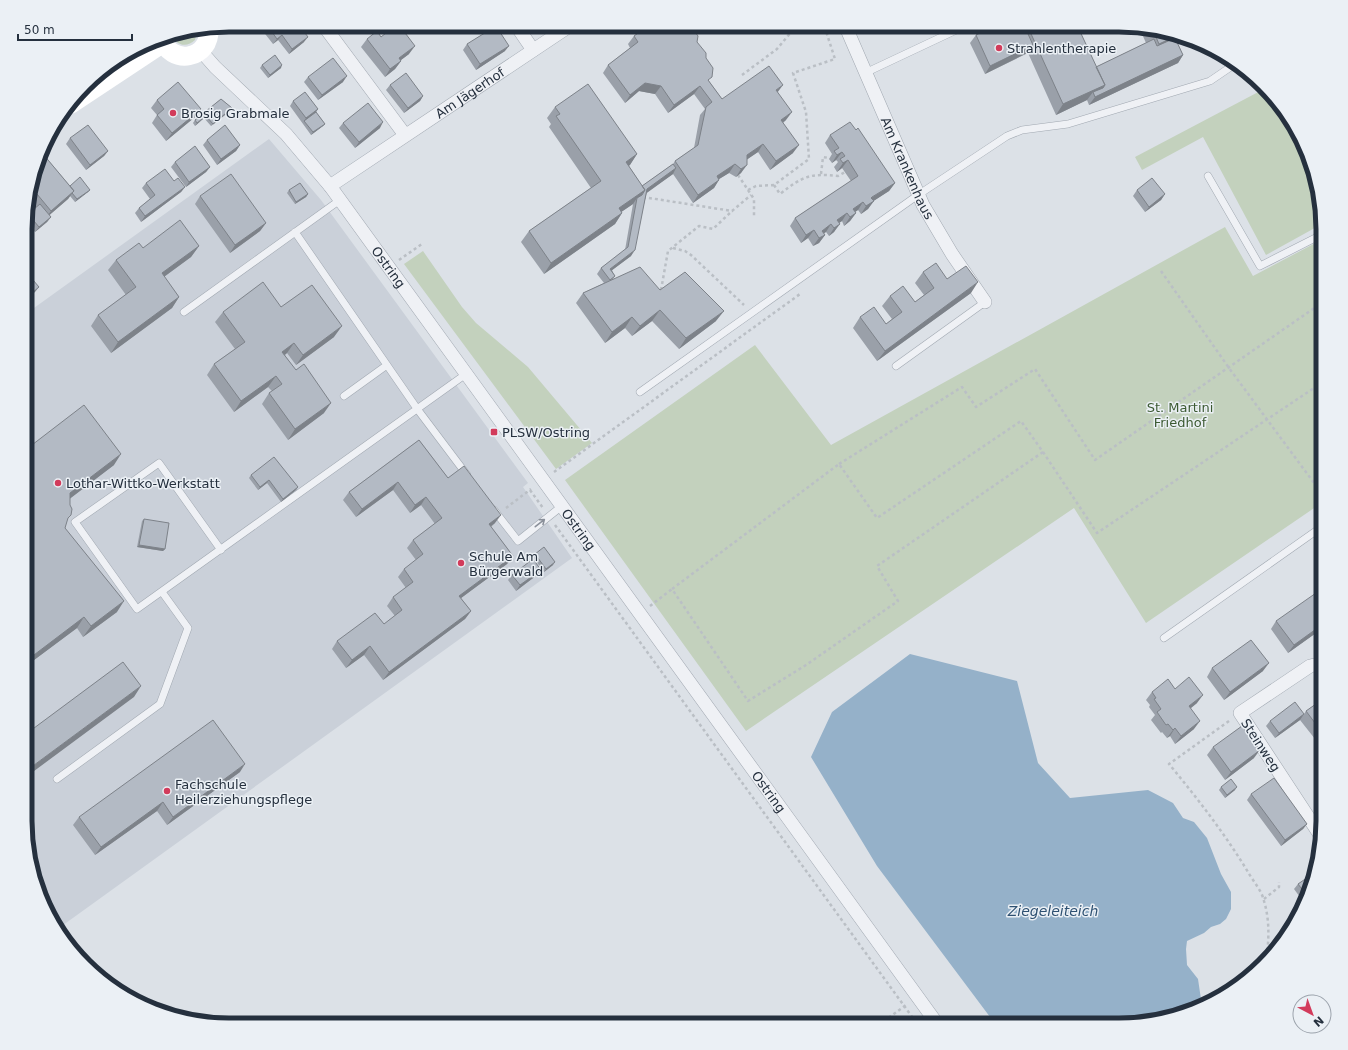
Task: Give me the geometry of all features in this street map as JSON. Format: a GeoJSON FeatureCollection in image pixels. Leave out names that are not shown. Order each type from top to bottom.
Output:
{"type":"FeatureCollection","features":[{"type":"Feature","properties":{"kind":"main road"},"geometry":{"type":"LineString","coordinates":[[164,43],[167,49],[180,56],[194,55],[201,51],[206,45],[209,33]]}},
{"type":"Feature","properties":{"kind":"main road"},"geometry":{"type":"LineString","coordinates":[[88,92],[149,49]]}},
{"type":"Feature","properties":{"kind":"street"},"geometry":{"type":"LineString","coordinates":[[328,32],[405,135]]}},
{"type":"Feature","properties":{"kind":"street"},"geometry":{"type":"LineString","coordinates":[[521,32],[533,50]]}},
{"type":"Feature","properties":{"kind":"street","name":"Am Jägerhof"},"geometry":{"type":"LineString","coordinates":[[330,186],[560,32]]}},
{"type":"Feature","properties":{"kind":"street","name":"Am Krankenhaus"},"geometry":{"type":"LineString","coordinates":[[848,32],[918,196],[952,254],[984,302]]}},
{"type":"Feature","properties":{"kind":"street","name":"Ostring"},"geometry":{"type":"LineString","coordinates":[[201,51],[215,67],[286,134],[330,186],[933,1018]]}},
{"type":"Feature","properties":{"kind":"street","name":"Steinweg"},"geometry":{"type":"LineString","coordinates":[[1316,665],[1310,666],[1240,713],[1316,829]]}},
{"type":"Feature","properties":{"kind":"lane"},"geometry":{"type":"LineString","coordinates":[[865,73],[952,32]]}},
{"type":"Feature","properties":{"kind":"lane"},"geometry":{"type":"LineString","coordinates":[[640,392],[918,196],[1007,136],[1022,130],[1068,124],[1210,81],[1231,67]]}},
{"type":"Feature","properties":{"kind":"lane"},"geometry":{"type":"LineString","coordinates":[[1208,176],[1260,266],[1316,238]]}},
{"type":"Feature","properties":{"kind":"lane"},"geometry":{"type":"LineString","coordinates":[[184,312],[340,200]]}},
{"type":"Feature","properties":{"kind":"lane"},"geometry":{"type":"LineString","coordinates":[[296,232],[418,410],[474,483]]}},
{"type":"Feature","properties":{"kind":"lane"},"geometry":{"type":"LineString","coordinates":[[896,366],[984,302]]}},
{"type":"Feature","properties":{"kind":"lane"},"geometry":{"type":"LineString","coordinates":[[344,396],[387,365]]}},
{"type":"Feature","properties":{"kind":"lane"},"geometry":{"type":"LineString","coordinates":[[221,550],[159,463],[75,522],[137,609],[162,592],[418,410],[466,374]]}},
{"type":"Feature","properties":{"kind":"lane"},"geometry":{"type":"LineString","coordinates":[[488,502],[518,541],[562,506]]}},
{"type":"Feature","properties":{"kind":"lane"},"geometry":{"type":"LineString","coordinates":[[1164,638],[1316,531]]}},
{"type":"Feature","properties":{"kind":"lane"},"geometry":{"type":"LineString","coordinates":[[57,779],[160,704],[188,628],[162,592]]}},
{"type":"Feature","properties":{"kind":"path"},"geometry":{"type":"LineString","coordinates":[[742,75],[777,49],[791,32]]}},
{"type":"Feature","properties":{"kind":"path"},"geometry":{"type":"LineString","coordinates":[[748,190],[756,186],[774,185],[809,159],[806,112],[793,73],[835,59],[826,32]]}},
{"type":"Feature","properties":{"kind":"path"},"geometry":{"type":"LineString","coordinates":[[821,174],[823,157],[830,158]]}},
{"type":"Feature","properties":{"kind":"path"},"geometry":{"type":"LineString","coordinates":[[774,185],[780,194],[799,180],[811,175],[821,174],[838,176],[845,172]]}},
{"type":"Feature","properties":{"kind":"path"},"geometry":{"type":"LineString","coordinates":[[738,175],[754,199],[754,218]]}},
{"type":"Feature","properties":{"kind":"path"},"geometry":{"type":"LineString","coordinates":[[661,290],[668,251],[699,226],[713,229],[751,194]]}},
{"type":"Feature","properties":{"kind":"path"},"geometry":{"type":"LineString","coordinates":[[643,197],[732,211]]}},
{"type":"Feature","properties":{"kind":"path"},"geometry":{"type":"LineString","coordinates":[[389,268],[422,244]]}},
{"type":"Feature","properties":{"kind":"path"},"geometry":{"type":"LineString","coordinates":[[672,248],[684,251],[691,255],[752,313]]}},
{"type":"Feature","properties":{"kind":"path"},"geometry":{"type":"LineString","coordinates":[[1161,271],[1229,368],[1316,486]]}},
{"type":"Feature","properties":{"kind":"path"},"geometry":{"type":"LineString","coordinates":[[498,514],[800,294]]}},
{"type":"Feature","properties":{"kind":"path"},"geometry":{"type":"LineString","coordinates":[[639,614],[839,464],[962,387],[976,407],[1035,369],[1095,460],[1316,307]]}},
{"type":"Feature","properties":{"kind":"path"},"geometry":{"type":"LineString","coordinates":[[839,464],[877,518],[1021,421],[1097,533],[1316,387]]}},
{"type":"Feature","properties":{"kind":"path"},"geometry":{"type":"LineString","coordinates":[[672,589],[748,701],[806,665],[898,601],[877,566],[1043,452]]}},
{"type":"Feature","properties":{"kind":"path"},"geometry":{"type":"LineString","coordinates":[[530,490],[913,1018]]}},
{"type":"Feature","properties":{"kind":"path"},"geometry":{"type":"LineString","coordinates":[[1240,713],[1170,764],[1213,819],[1236,852],[1264,899],[1268,915],[1269,940],[1268,950]]}},
{"type":"Feature","properties":{"kind":"path"},"geometry":{"type":"LineString","coordinates":[[1264,899],[1279,887],[1279,882]]}},
{"type":"Feature","properties":{"kind":"path"},"geometry":{"type":"LineString","coordinates":[[888,1018],[917,997]]}},
{"type":"Feature","properties":{"kind":"shaded area"},"geometry":{"type":"Polygon","coordinates":[[[269,139],[321,200],[528,483],[523,487],[572,558],[62,926],[52,908],[42,884],[32,834],[32,309],[269,139]]]}},
{"type":"Feature","properties":{"kind":"green space"},"geometry":{"type":"Polygon","coordinates":[[[196,35],[195,40],[192,43],[185,45],[175,40],[196,35]]]}},
{"type":"Feature","properties":{"kind":"green space"},"geometry":{"type":"Polygon","coordinates":[[[1259,91],[1275,109],[1290,131],[1306,166],[1314,203],[1316,227],[1266,255],[1203,137],[1142,170],[1135,157],[1259,91]]]}},
{"type":"Feature","properties":{"kind":"green space","name":"St. Martini Friedhof"},"geometry":{"type":"Polygon","coordinates":[[[1225,227],[1253,276],[1316,243],[1316,507],[1146,623],[1074,508],[746,731],[565,480],[755,345],[831,445],[1225,227]]]}},
{"type":"Feature","properties":{"kind":"green space"},"geometry":{"type":"Polygon","coordinates":[[[423,251],[462,307],[476,323],[528,367],[592,443],[556,469],[404,264],[423,251]]]}},
{"type":"Feature","properties":{"kind":"water","name":"Ziegeleiteich"},"geometry":{"type":"Polygon","coordinates":[[[910,654],[1017,681],[1038,763],[1070,798],[1148,790],[1173,803],[1183,818],[1194,822],[1207,838],[1221,874],[1231,892],[1231,909],[1226,919],[1220,924],[1211,927],[1204,933],[1187,941],[1187,965],[1198,979],[1201,1000],[1182,1008],[1132,1018],[991,1018],[877,866],[811,757],[832,712],[910,654]]]}},
{"type":"Feature","properties":{"kind":"building"},"geometry":{"type":"Polygon","coordinates":[[[272,32],[304,32],[308,37],[292,49],[282,35],[277,39],[272,32]]]}},
{"type":"Feature","properties":{"kind":"building"},"geometry":{"type":"Polygon","coordinates":[[[376,32],[378,32],[381,37],[387,32],[404,32],[415,46],[399,58],[401,61],[390,69],[367,39],[376,32]]]}},
{"type":"Feature","properties":{"kind":"building"},"geometry":{"type":"Polygon","coordinates":[[[486,32],[500,32],[509,46],[480,64],[467,44],[486,32]]]}},
{"type":"Feature","properties":{"kind":"building"},"geometry":{"type":"Polygon","coordinates":[[[639,32],[695,32],[698,36],[697,42],[706,53],[706,58],[713,68],[712,77],[708,80],[722,99],[769,66],[783,85],[776,90],[792,112],[781,120],[799,145],[776,161],[763,144],[747,155],[747,165],[741,169],[735,164],[717,176],[719,180],[698,195],[675,161],[698,145],[706,107],[712,102],[700,86],[674,105],[661,86],[645,83],[630,95],[608,65],[638,42],[634,36],[639,32]]]}},
{"type":"Feature","properties":{"kind":"building","name":"Strahlentherapie"},"geometry":{"type":"Polygon","coordinates":[[[982,32],[1027,32],[1033,45],[990,66],[976,35],[982,32]]]}},
{"type":"Feature","properties":{"kind":"building"},"geometry":{"type":"Polygon","coordinates":[[[1030,32],[1080,32],[1105,85],[1063,104],[1030,32]]]}},
{"type":"Feature","properties":{"kind":"building"},"geometry":{"type":"Polygon","coordinates":[[[1155,36],[1170,39],[1159,44],[1155,36]]]}},
{"type":"Feature","properties":{"kind":"building"},"geometry":{"type":"Polygon","coordinates":[[[1154,39],[1157,46],[1172,39],[1176,41],[1183,55],[1095,97],[1093,92],[1103,88],[1105,85],[1096,67],[1154,39]]]}},
{"type":"Feature","properties":{"kind":"building"},"geometry":{"type":"Polygon","coordinates":[[[275,55],[282,65],[270,75],[262,65],[275,55]]]}},
{"type":"Feature","properties":{"kind":"building"},"geometry":{"type":"Polygon","coordinates":[[[333,58],[347,76],[322,95],[308,77],[333,58]]]}},
{"type":"Feature","properties":{"kind":"building"},"geometry":{"type":"Polygon","coordinates":[[[406,73],[423,96],[408,108],[390,85],[406,73]]]}},
{"type":"Feature","properties":{"kind":"building","name":"Brosig Grabmale"},"geometry":{"type":"Polygon","coordinates":[[[178,82],[201,109],[172,133],[157,115],[164,109],[157,100],[178,82]]]}},
{"type":"Feature","properties":{"kind":"building"},"geometry":{"type":"Polygon","coordinates":[[[588,84],[637,154],[626,162],[645,190],[619,208],[622,213],[551,263],[529,231],[601,181],[556,116],[560,114],[555,107],[588,84]]]}},
{"type":"Feature","properties":{"kind":"building"},"geometry":{"type":"Polygon","coordinates":[[[305,92],[318,109],[306,118],[293,101],[305,92]]]}},
{"type":"Feature","properties":{"kind":"building"},"geometry":{"type":"Polygon","coordinates":[[[221,99],[232,108],[213,124],[206,116],[197,123],[195,120],[221,99]]]}},
{"type":"Feature","properties":{"kind":"building"},"geometry":{"type":"Polygon","coordinates":[[[368,103],[383,122],[359,142],[343,123],[368,103]]]}},
{"type":"Feature","properties":{"kind":"building"},"geometry":{"type":"Polygon","coordinates":[[[316,112],[325,124],[313,132],[304,121],[316,112]]]}},
{"type":"Feature","properties":{"kind":"building"},"geometry":{"type":"Polygon","coordinates":[[[850,122],[856,130],[858,128],[895,183],[872,197],[871,198],[874,201],[866,206],[863,202],[853,209],[856,213],[850,217],[847,213],[837,220],[840,224],[834,228],[831,224],[822,231],[825,235],[819,238],[814,230],[806,235],[795,218],[858,176],[848,160],[843,163],[840,159],[845,156],[842,152],[837,155],[834,151],[839,148],[830,135],[850,122]]]}},
{"type":"Feature","properties":{"kind":"building"},"geometry":{"type":"Polygon","coordinates":[[[88,125],[108,151],[90,165],[70,138],[88,125]]]}},
{"type":"Feature","properties":{"kind":"building"},"geometry":{"type":"Polygon","coordinates":[[[225,125],[240,145],[221,159],[207,140],[225,125]]]}},
{"type":"Feature","properties":{"kind":"building"},"geometry":{"type":"Polygon","coordinates":[[[195,146],[210,167],[189,182],[175,162],[195,146]]]}},
{"type":"Feature","properties":{"kind":"building"},"geometry":{"type":"Polygon","coordinates":[[[46,157],[74,191],[51,211],[36,193],[46,157]]]}},
{"type":"Feature","properties":{"kind":"building"},"geometry":{"type":"Polygon","coordinates":[[[673,164],[676,168],[647,189],[635,250],[610,269],[615,276],[610,280],[601,268],[628,247],[637,198],[642,195],[645,190],[642,186],[673,164]]]}},
{"type":"Feature","properties":{"kind":"building"},"geometry":{"type":"Polygon","coordinates":[[[165,169],[174,181],[178,178],[185,187],[145,216],[139,208],[155,195],[146,183],[165,169]]]}},
{"type":"Feature","properties":{"kind":"building"},"geometry":{"type":"Polygon","coordinates":[[[231,174],[266,223],[235,245],[200,196],[231,174]]]}},
{"type":"Feature","properties":{"kind":"building"},"geometry":{"type":"Polygon","coordinates":[[[80,177],[90,190],[77,199],[72,193],[74,191],[70,186],[80,177]]]}},
{"type":"Feature","properties":{"kind":"building"},"geometry":{"type":"Polygon","coordinates":[[[1152,178],[1165,194],[1149,207],[1137,190],[1152,178]]]}},
{"type":"Feature","properties":{"kind":"building"},"geometry":{"type":"Polygon","coordinates":[[[300,183],[308,194],[296,202],[289,190],[300,183]]]}},
{"type":"Feature","properties":{"kind":"building"},"geometry":{"type":"Polygon","coordinates":[[[40,204],[51,217],[39,227],[32,219],[33,210],[40,204]]]}},
{"type":"Feature","properties":{"kind":"building"},"geometry":{"type":"Polygon","coordinates":[[[180,220],[199,246],[162,273],[179,297],[118,342],[98,315],[136,287],[116,260],[139,243],[143,248],[180,220]]]}},
{"type":"Feature","properties":{"kind":"building"},"geometry":{"type":"Polygon","coordinates":[[[936,263],[947,279],[966,266],[978,282],[885,351],[860,317],[874,307],[886,324],[902,312],[890,296],[903,286],[915,302],[934,288],[923,272],[936,263]]]}},
{"type":"Feature","properties":{"kind":"building"},"geometry":{"type":"Polygon","coordinates":[[[640,267],[660,290],[685,272],[724,311],[686,338],[660,310],[640,326],[632,317],[612,332],[583,293],[640,267]]]}},
{"type":"Feature","properties":{"kind":"building"},"geometry":{"type":"Polygon","coordinates":[[[32,279],[39,287],[32,293],[32,279]]]}},
{"type":"Feature","properties":{"kind":"building"},"geometry":{"type":"Polygon","coordinates":[[[263,282],[281,307],[312,285],[342,326],[303,355],[294,343],[282,352],[296,370],[304,364],[331,403],[295,429],[269,393],[282,384],[276,376],[241,401],[214,364],[245,342],[223,312],[263,282]]]}},
{"type":"Feature","properties":{"kind":"building"},"geometry":{"type":"Polygon","coordinates":[[[84,405],[121,454],[70,493],[70,505],[72,509],[65,528],[124,601],[91,626],[84,617],[32,656],[32,445],[84,405]]]}},
{"type":"Feature","properties":{"kind":"building","name":"Schule Am Bürgerwald"},"geometry":{"type":"Polygon","coordinates":[[[419,440],[448,478],[464,466],[501,515],[489,524],[513,556],[459,596],[471,611],[389,672],[370,646],[352,660],[337,641],[375,613],[384,624],[402,610],[393,597],[413,582],[404,569],[423,554],[413,540],[442,518],[426,497],[415,505],[398,482],[362,509],[349,492],[419,440]]]}},
{"type":"Feature","properties":{"kind":"building"},"geometry":{"type":"Polygon","coordinates":[[[274,457],[298,487],[283,499],[269,480],[260,487],[251,475],[274,457]]]}},
{"type":"Feature","properties":{"kind":"building"},"geometry":{"type":"Polygon","coordinates":[[[144,519],[169,523],[165,549],[139,545],[144,519]]]}},
{"type":"Feature","properties":{"kind":"building"},"geometry":{"type":"Polygon","coordinates":[[[544,547],[555,562],[546,569],[535,554],[544,547]]]}},
{"type":"Feature","properties":{"kind":"building"},"geometry":{"type":"Polygon","coordinates":[[[533,559],[541,570],[520,585],[512,575],[533,559]]]}},
{"type":"Feature","properties":{"kind":"building"},"geometry":{"type":"Polygon","coordinates":[[[1316,593],[1316,629],[1294,645],[1276,621],[1316,593]]]}},
{"type":"Feature","properties":{"kind":"building"},"geometry":{"type":"Polygon","coordinates":[[[1251,640],[1269,663],[1230,692],[1212,668],[1251,640]]]}},
{"type":"Feature","properties":{"kind":"building"},"geometry":{"type":"Polygon","coordinates":[[[123,662],[141,686],[32,767],[32,730],[123,662]]]}},
{"type":"Feature","properties":{"kind":"building"},"geometry":{"type":"Polygon","coordinates":[[[1189,677],[1203,695],[1189,706],[1200,721],[1181,736],[1175,728],[1173,730],[1168,724],[1166,725],[1157,712],[1161,709],[1154,699],[1156,698],[1152,692],[1168,679],[1175,689],[1189,677]]]}},
{"type":"Feature","properties":{"kind":"building"},"geometry":{"type":"Polygon","coordinates":[[[1295,702],[1304,714],[1279,733],[1270,721],[1295,702]]]}},
{"type":"Feature","properties":{"kind":"building"},"geometry":{"type":"Polygon","coordinates":[[[1316,704],[1316,724],[1306,711],[1316,704]]]}},
{"type":"Feature","properties":{"kind":"building","name":"Fachschule Heilerziehungspflege"},"geometry":{"type":"Polygon","coordinates":[[[213,720],[245,764],[173,817],[163,802],[101,847],[79,817],[213,720]]]}},
{"type":"Feature","properties":{"kind":"building"},"geometry":{"type":"Polygon","coordinates":[[[1242,726],[1260,750],[1231,772],[1213,747],[1242,726]]]}},
{"type":"Feature","properties":{"kind":"building"},"geometry":{"type":"Polygon","coordinates":[[[1274,778],[1307,824],[1285,840],[1251,794],[1274,778]]]}},
{"type":"Feature","properties":{"kind":"building"},"geometry":{"type":"Polygon","coordinates":[[[1231,779],[1237,787],[1227,795],[1221,787],[1231,779]]]}},
{"type":"Feature","properties":{"kind":"building"},"geometry":{"type":"Polygon","coordinates":[[[1308,877],[1303,891],[1298,884],[1308,877]]]}},
{"type":"Feature","properties":{"kind":"place","name":"Strahlentherapie"},"geometry":{"type":"Point","coordinates":[999,48]}},
{"type":"Feature","properties":{"kind":"place","name":"Brosig Grabmale"},"geometry":{"type":"Point","coordinates":[173,113]}},
{"type":"Feature","properties":{"kind":"place","name":"PLSW/Ostring"},"geometry":{"type":"Point","coordinates":[494,432]}},
{"type":"Feature","properties":{"kind":"place","name":"Lothar-Wittko-Werkstatt"},"geometry":{"type":"Point","coordinates":[58,483]}},
{"type":"Feature","properties":{"kind":"place","name":"Schule Am Bürgerwald"},"geometry":{"type":"Point","coordinates":[461,563]}},
{"type":"Feature","properties":{"kind":"place","name":"Fachschule Heilerziehungspflege"},"geometry":{"type":"Point","coordinates":[167,791]}}]}
